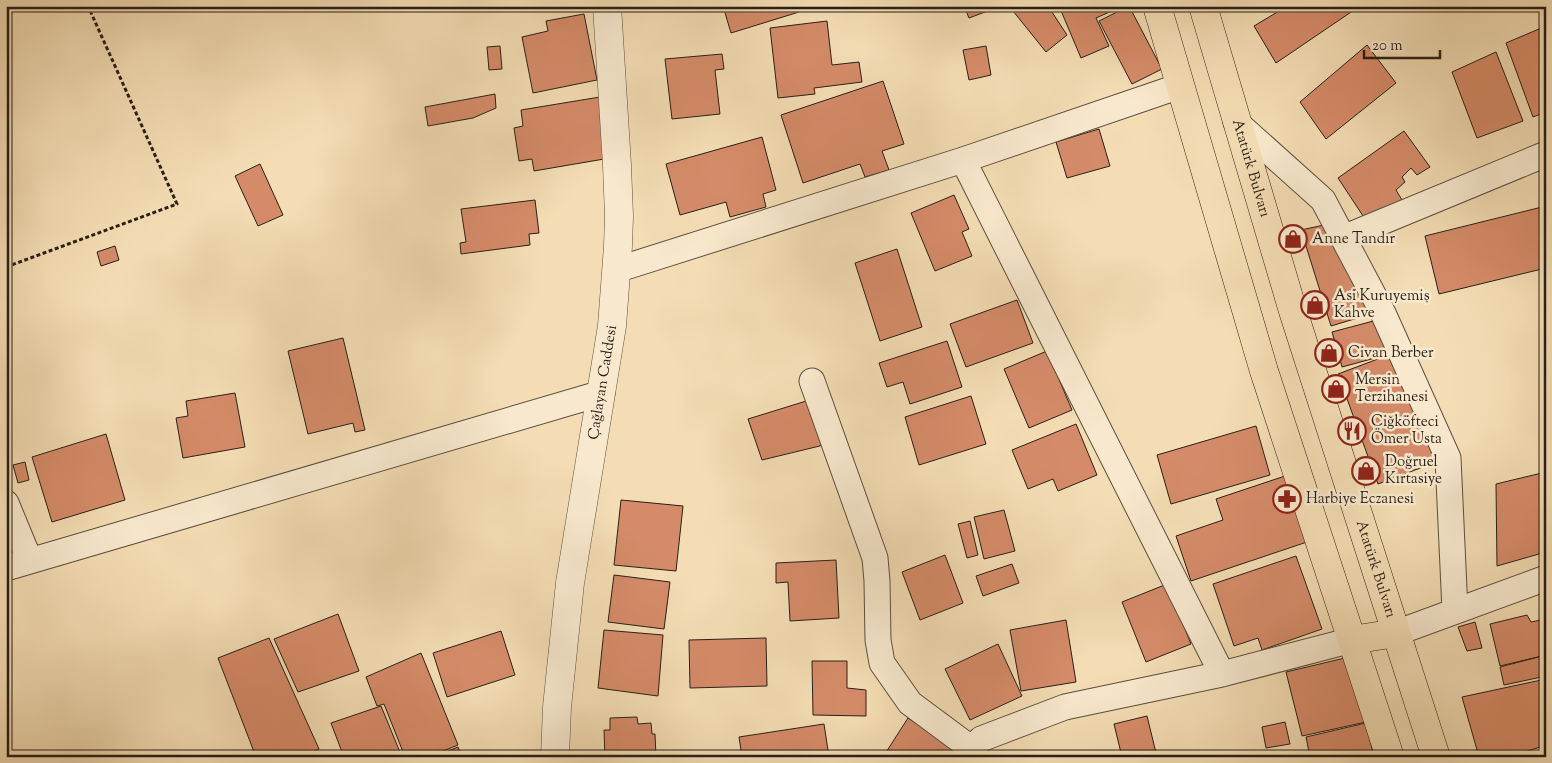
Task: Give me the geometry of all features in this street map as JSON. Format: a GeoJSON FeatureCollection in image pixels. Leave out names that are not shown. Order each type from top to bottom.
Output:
{"type":"FeatureCollection","features":[{"type":"Feature","properties":{"kind":"highway"},"geometry":{"type":"LineString","coordinates":[[1157,6],[1264,371],[1390,757]]}},
{"type":"Feature","properties":{"kind":"highway","name":"Atatürk Bulvarı"},"geometry":{"type":"LineString","coordinates":[[1203,6],[1293,311],[1436,757]]}},
{"type":"Feature","properties":{"kind":"highway"},"geometry":{"type":"LineString","coordinates":[[1352,640],[1396,633]]}},
{"type":"Feature","properties":{"kind":"street","name":"Çağlayan Caddesi"},"geometry":{"type":"LineString","coordinates":[[551,755],[570,583],[585,479],[602,393],[612,326],[619,208],[607,6]]}},
{"type":"Feature","properties":{"kind":"street"},"geometry":{"type":"LineString","coordinates":[[616,270],[963,160],[1180,86]]}},
{"type":"Feature","properties":{"kind":"street"},"geometry":{"type":"LineString","coordinates":[[1236,122],[1322,200],[1383,313],[1448,458],[1455,611]]}},
{"type":"Feature","properties":{"kind":"street"},"geometry":{"type":"LineString","coordinates":[[1343,238],[1546,154]]}},
{"type":"Feature","properties":{"kind":"street"},"geometry":{"type":"LineString","coordinates":[[963,160],[1222,674]]}},
{"type":"Feature","properties":{"kind":"street"},"geometry":{"type":"LineString","coordinates":[[812,381],[875,558],[878,640],[882,663],[910,703],[969,753],[981,739],[1065,707],[1222,674],[1352,640]]}},
{"type":"Feature","properties":{"kind":"street"},"geometry":{"type":"LineString","coordinates":[[6,568],[602,393]]}},
{"type":"Feature","properties":{"kind":"street"},"geometry":{"type":"LineString","coordinates":[[6,503],[30,561]]}},
{"type":"Feature","properties":{"kind":"street"},"geometry":{"type":"LineString","coordinates":[[1396,633],[1546,578]]}},
{"type":"Feature","properties":{"kind":"path"},"geometry":{"type":"LineString","coordinates":[[6,267],[177,204],[88,6]]}},
{"type":"Feature","properties":{"kind":"building"},"geometry":{"type":"Polygon","coordinates":[[[723,6],[796,6],[799,12],[731,33],[723,6]]]}},
{"type":"Feature","properties":{"kind":"building"},"geometry":{"type":"Polygon","coordinates":[[[964,6],[1001,6],[969,18],[964,6]]]}},
{"type":"Feature","properties":{"kind":"building"},"geometry":{"type":"Polygon","coordinates":[[[1009,6],[1048,6],[1067,35],[1046,52],[1009,6]]]}},
{"type":"Feature","properties":{"kind":"building"},"geometry":{"type":"Polygon","coordinates":[[[1059,6],[1123,6],[1096,18],[1109,46],[1081,58],[1059,6]]]}},
{"type":"Feature","properties":{"kind":"building"},"geometry":{"type":"Polygon","coordinates":[[[1129,6],[1162,69],[1132,84],[1099,21],[1129,6]]]}},
{"type":"Feature","properties":{"kind":"building"},"geometry":{"type":"Polygon","coordinates":[[[1276,6],[1360,6],[1276,63],[1254,26],[1279,11],[1276,6]]]}},
{"type":"Feature","properties":{"kind":"building"},"geometry":{"type":"Polygon","coordinates":[[[584,14],[597,80],[533,93],[522,37],[548,31],[546,21],[584,14]]]}},
{"type":"Feature","properties":{"kind":"building"},"geometry":{"type":"Polygon","coordinates":[[[827,21],[832,65],[859,62],[862,82],[814,88],[815,94],[778,98],[770,28],[827,21]]]}},
{"type":"Feature","properties":{"kind":"building"},"geometry":{"type":"Polygon","coordinates":[[[1546,26],[1546,112],[1533,117],[1506,43],[1546,26]]]}},
{"type":"Feature","properties":{"kind":"building"},"geometry":{"type":"Polygon","coordinates":[[[1367,45],[1396,83],[1326,139],[1300,102],[1367,45]]]}},
{"type":"Feature","properties":{"kind":"building"},"geometry":{"type":"Polygon","coordinates":[[[500,46],[502,69],[489,70],[487,47],[500,46]]]}},
{"type":"Feature","properties":{"kind":"building"},"geometry":{"type":"Polygon","coordinates":[[[986,46],[991,75],[969,80],[963,50],[986,46]]]}},
{"type":"Feature","properties":{"kind":"building"},"geometry":{"type":"Polygon","coordinates":[[[1496,52],[1523,121],[1477,138],[1452,72],[1496,52]]]}},
{"type":"Feature","properties":{"kind":"building"},"geometry":{"type":"Polygon","coordinates":[[[722,54],[724,69],[715,70],[720,114],[672,119],[665,59],[722,54]]]}},
{"type":"Feature","properties":{"kind":"building"},"geometry":{"type":"Polygon","coordinates":[[[883,81],[904,144],[882,151],[889,170],[865,177],[860,164],[803,183],[781,115],[883,81]]]}},
{"type":"Feature","properties":{"kind":"building"},"geometry":{"type":"Polygon","coordinates":[[[495,94],[496,108],[473,118],[428,126],[425,107],[495,94]]]}},
{"type":"Feature","properties":{"kind":"building"},"geometry":{"type":"Polygon","coordinates":[[[600,97],[610,158],[534,171],[532,159],[519,161],[514,128],[523,126],[521,110],[600,97]]]}},
{"type":"Feature","properties":{"kind":"building"},"geometry":{"type":"Polygon","coordinates":[[[1099,129],[1110,166],[1067,178],[1056,142],[1099,129]]]}},
{"type":"Feature","properties":{"kind":"building"},"geometry":{"type":"Polygon","coordinates":[[[1404,131],[1430,167],[1417,175],[1411,168],[1402,177],[1405,182],[1396,190],[1402,200],[1367,222],[1338,178],[1404,131]]]}},
{"type":"Feature","properties":{"kind":"building"},"geometry":{"type":"Polygon","coordinates":[[[762,137],[776,190],[763,194],[766,207],[730,217],[726,202],[680,215],[666,164],[762,137]]]}},
{"type":"Feature","properties":{"kind":"building"},"geometry":{"type":"Polygon","coordinates":[[[260,164],[283,215],[258,226],[235,176],[260,164]]]}},
{"type":"Feature","properties":{"kind":"building"},"geometry":{"type":"Polygon","coordinates":[[[954,195],[969,229],[962,232],[972,256],[935,271],[911,213],[954,195]]]}},
{"type":"Feature","properties":{"kind":"building"},"geometry":{"type":"Polygon","coordinates":[[[535,200],[539,233],[529,234],[530,245],[461,254],[460,243],[466,242],[461,209],[535,200]]]}},
{"type":"Feature","properties":{"kind":"building"},"geometry":{"type":"Polygon","coordinates":[[[1546,206],[1546,268],[1439,294],[1425,236],[1546,206]]]}},
{"type":"Feature","properties":{"kind":"building"},"geometry":{"type":"Polygon","coordinates":[[[1324,225],[1371,314],[1331,326],[1301,230],[1324,225]]]}},
{"type":"Feature","properties":{"kind":"building"},"geometry":{"type":"Polygon","coordinates":[[[115,246],[119,260],[101,266],[97,252],[115,246]]]}},
{"type":"Feature","properties":{"kind":"building"},"geometry":{"type":"Polygon","coordinates":[[[897,249],[922,327],[880,341],[855,263],[897,249]]]}},
{"type":"Feature","properties":{"kind":"building"},"geometry":{"type":"Polygon","coordinates":[[[1017,300],[1033,343],[966,367],[950,324],[1017,300]]]}},
{"type":"Feature","properties":{"kind":"building"},"geometry":{"type":"Polygon","coordinates":[[[1381,319],[1390,354],[1342,367],[1332,332],[1381,319]]]}},
{"type":"Feature","properties":{"kind":"building"},"geometry":{"type":"Polygon","coordinates":[[[343,338],[365,430],[355,432],[353,423],[308,434],[288,351],[343,338]]]}},
{"type":"Feature","properties":{"kind":"building"},"geometry":{"type":"Polygon","coordinates":[[[947,341],[962,387],[910,404],[903,382],[887,387],[879,363],[947,341]]]}},
{"type":"Feature","properties":{"kind":"building"},"geometry":{"type":"Polygon","coordinates":[[[1047,351],[1072,410],[1029,428],[1004,369],[1047,351]]]}},
{"type":"Feature","properties":{"kind":"building"},"geometry":{"type":"Polygon","coordinates":[[[1399,351],[1439,461],[1378,484],[1338,374],[1399,351]]]}},
{"type":"Feature","properties":{"kind":"building"},"geometry":{"type":"Polygon","coordinates":[[[235,393],[245,447],[183,458],[176,418],[188,416],[186,401],[235,393]]]}},
{"type":"Feature","properties":{"kind":"building"},"geometry":{"type":"Polygon","coordinates":[[[971,396],[986,444],[919,465],[905,417],[971,396]]]}},
{"type":"Feature","properties":{"kind":"building"},"geometry":{"type":"Polygon","coordinates":[[[816,398],[832,443],[762,460],[748,419],[816,398]]]}},
{"type":"Feature","properties":{"kind":"building"},"geometry":{"type":"Polygon","coordinates":[[[1076,424],[1097,475],[1058,491],[1053,479],[1028,489],[1012,450],[1076,424]]]}},
{"type":"Feature","properties":{"kind":"building"},"geometry":{"type":"Polygon","coordinates":[[[1256,426],[1270,475],[1171,504],[1157,455],[1256,426]]]}},
{"type":"Feature","properties":{"kind":"building"},"geometry":{"type":"Polygon","coordinates":[[[106,434],[125,500],[52,522],[32,457],[106,434]]]}},
{"type":"Feature","properties":{"kind":"building"},"geometry":{"type":"Polygon","coordinates":[[[25,462],[29,480],[18,483],[13,465],[25,462]]]}},
{"type":"Feature","properties":{"kind":"building"},"geometry":{"type":"Polygon","coordinates":[[[1546,472],[1546,552],[1497,566],[1496,484],[1546,472]]]}},
{"type":"Feature","properties":{"kind":"building"},"geometry":{"type":"Polygon","coordinates":[[[1285,476],[1307,542],[1191,581],[1176,536],[1223,520],[1216,499],[1285,476]]]}},
{"type":"Feature","properties":{"kind":"building"},"geometry":{"type":"Polygon","coordinates":[[[621,500],[683,506],[676,571],[614,565],[621,500]]]}},
{"type":"Feature","properties":{"kind":"building"},"geometry":{"type":"Polygon","coordinates":[[[1004,510],[1015,551],[984,559],[974,517],[1004,510]]]}},
{"type":"Feature","properties":{"kind":"building"},"geometry":{"type":"Polygon","coordinates":[[[970,521],[978,555],[967,558],[958,524],[970,521]]]}},
{"type":"Feature","properties":{"kind":"building"},"geometry":{"type":"Polygon","coordinates":[[[945,555],[963,603],[920,620],[902,572],[945,555]]]}},
{"type":"Feature","properties":{"kind":"building"},"geometry":{"type":"Polygon","coordinates":[[[1296,556],[1322,629],[1262,650],[1258,638],[1234,646],[1213,584],[1296,556]]]}},
{"type":"Feature","properties":{"kind":"building"},"geometry":{"type":"Polygon","coordinates":[[[836,560],[839,618],[790,621],[788,582],[776,583],[776,563],[836,560]]]}},
{"type":"Feature","properties":{"kind":"building"},"geometry":{"type":"Polygon","coordinates":[[[1012,564],[1019,583],[983,596],[976,576],[1012,564]]]}},
{"type":"Feature","properties":{"kind":"building"},"geometry":{"type":"Polygon","coordinates":[[[614,575],[670,582],[664,629],[608,622],[614,575]]]}},
{"type":"Feature","properties":{"kind":"building"},"geometry":{"type":"Polygon","coordinates":[[[1167,584],[1191,644],[1146,662],[1122,602],[1167,584]]]}},
{"type":"Feature","properties":{"kind":"building"},"geometry":{"type":"Polygon","coordinates":[[[338,614],[359,671],[298,692],[274,639],[338,614]]]}},
{"type":"Feature","properties":{"kind":"building"},"geometry":{"type":"Polygon","coordinates":[[[1527,615],[1531,622],[1546,619],[1546,655],[1500,666],[1490,624],[1527,615]]]}},
{"type":"Feature","properties":{"kind":"building"},"geometry":{"type":"Polygon","coordinates":[[[1066,620],[1076,682],[1021,691],[1010,630],[1066,620]]]}},
{"type":"Feature","properties":{"kind":"building"},"geometry":{"type":"Polygon","coordinates":[[[1475,622],[1482,648],[1467,651],[1458,627],[1475,622]]]}},
{"type":"Feature","properties":{"kind":"building"},"geometry":{"type":"Polygon","coordinates":[[[604,630],[663,635],[658,696],[598,688],[604,630]]]}},
{"type":"Feature","properties":{"kind":"building"},"geometry":{"type":"Polygon","coordinates":[[[501,631],[515,675],[447,697],[433,653],[501,631]]]}},
{"type":"Feature","properties":{"kind":"building"},"geometry":{"type":"Polygon","coordinates":[[[269,638],[319,749],[303,757],[256,757],[218,658],[269,638]]]}},
{"type":"Feature","properties":{"kind":"building"},"geometry":{"type":"Polygon","coordinates":[[[766,638],[767,686],[690,688],[689,640],[766,638]]]}},
{"type":"Feature","properties":{"kind":"building"},"geometry":{"type":"Polygon","coordinates":[[[998,644],[1022,696],[970,720],[945,669],[998,644]]]}},
{"type":"Feature","properties":{"kind":"building"},"geometry":{"type":"Polygon","coordinates":[[[421,653],[458,745],[428,757],[405,757],[384,704],[377,706],[366,677],[421,653]]]}},
{"type":"Feature","properties":{"kind":"building"},"geometry":{"type":"Polygon","coordinates":[[[1546,655],[1546,676],[1504,685],[1500,667],[1546,655]]]}},
{"type":"Feature","properties":{"kind":"building"},"geometry":{"type":"Polygon","coordinates":[[[1349,657],[1366,722],[1302,736],[1286,672],[1349,657]]]}},
{"type":"Feature","properties":{"kind":"building"},"geometry":{"type":"Polygon","coordinates":[[[812,661],[847,661],[847,688],[866,690],[866,716],[813,715],[812,661]]]}},
{"type":"Feature","properties":{"kind":"building"},"geometry":{"type":"Polygon","coordinates":[[[1546,679],[1546,745],[1510,757],[1479,757],[1462,697],[1546,679]]]}},
{"type":"Feature","properties":{"kind":"building"},"geometry":{"type":"Polygon","coordinates":[[[381,706],[402,757],[340,757],[342,752],[331,723],[381,706]]]}},
{"type":"Feature","properties":{"kind":"building"},"geometry":{"type":"Polygon","coordinates":[[[1147,716],[1157,757],[1122,757],[1114,724],[1147,716]]]}},
{"type":"Feature","properties":{"kind":"building"},"geometry":{"type":"Polygon","coordinates":[[[637,717],[638,724],[651,723],[652,734],[655,734],[656,757],[605,757],[604,730],[610,730],[610,718],[637,717]]]}},
{"type":"Feature","properties":{"kind":"building"},"geometry":{"type":"Polygon","coordinates":[[[908,718],[958,750],[954,757],[883,757],[908,718]]]}},
{"type":"Feature","properties":{"kind":"building"},"geometry":{"type":"Polygon","coordinates":[[[1285,722],[1290,744],[1266,748],[1262,727],[1285,722]]]}},
{"type":"Feature","properties":{"kind":"building"},"geometry":{"type":"Polygon","coordinates":[[[1366,723],[1374,757],[1310,757],[1306,737],[1366,723]]]}},
{"type":"Feature","properties":{"kind":"building"},"geometry":{"type":"Polygon","coordinates":[[[824,724],[829,757],[742,757],[739,737],[824,724]]]}},
{"type":"Feature","properties":{"kind":"building"},"geometry":{"type":"Polygon","coordinates":[[[458,747],[462,757],[433,757],[458,747]]]}},
{"type":"Feature","properties":{"kind":"building"},"geometry":{"type":"Polygon","coordinates":[[[1546,752],[1546,757],[1530,757],[1546,752]]]}},
{"type":"Feature","properties":{"kind":"place","name":"Anne Tandır"},"geometry":{"type":"Point","coordinates":[1293,239]}},
{"type":"Feature","properties":{"kind":"place","name":"Asi Kuruyemiş Kahve"},"geometry":{"type":"Point","coordinates":[1315,305]}},
{"type":"Feature","properties":{"kind":"place","name":"Civan Berber"},"geometry":{"type":"Point","coordinates":[1329,353]}},
{"type":"Feature","properties":{"kind":"place","name":"Mersin Terzihanesi"},"geometry":{"type":"Point","coordinates":[1336,389]}},
{"type":"Feature","properties":{"kind":"place","name":"Çiğköfteci Ömer Usta"},"geometry":{"type":"Point","coordinates":[1352,431]}},
{"type":"Feature","properties":{"kind":"place","name":"Doğruel Kırtasiye"},"geometry":{"type":"Point","coordinates":[1366,471]}},
{"type":"Feature","properties":{"kind":"place","name":"Harbiye Eczanesi"},"geometry":{"type":"Point","coordinates":[1287,499]}}]}
